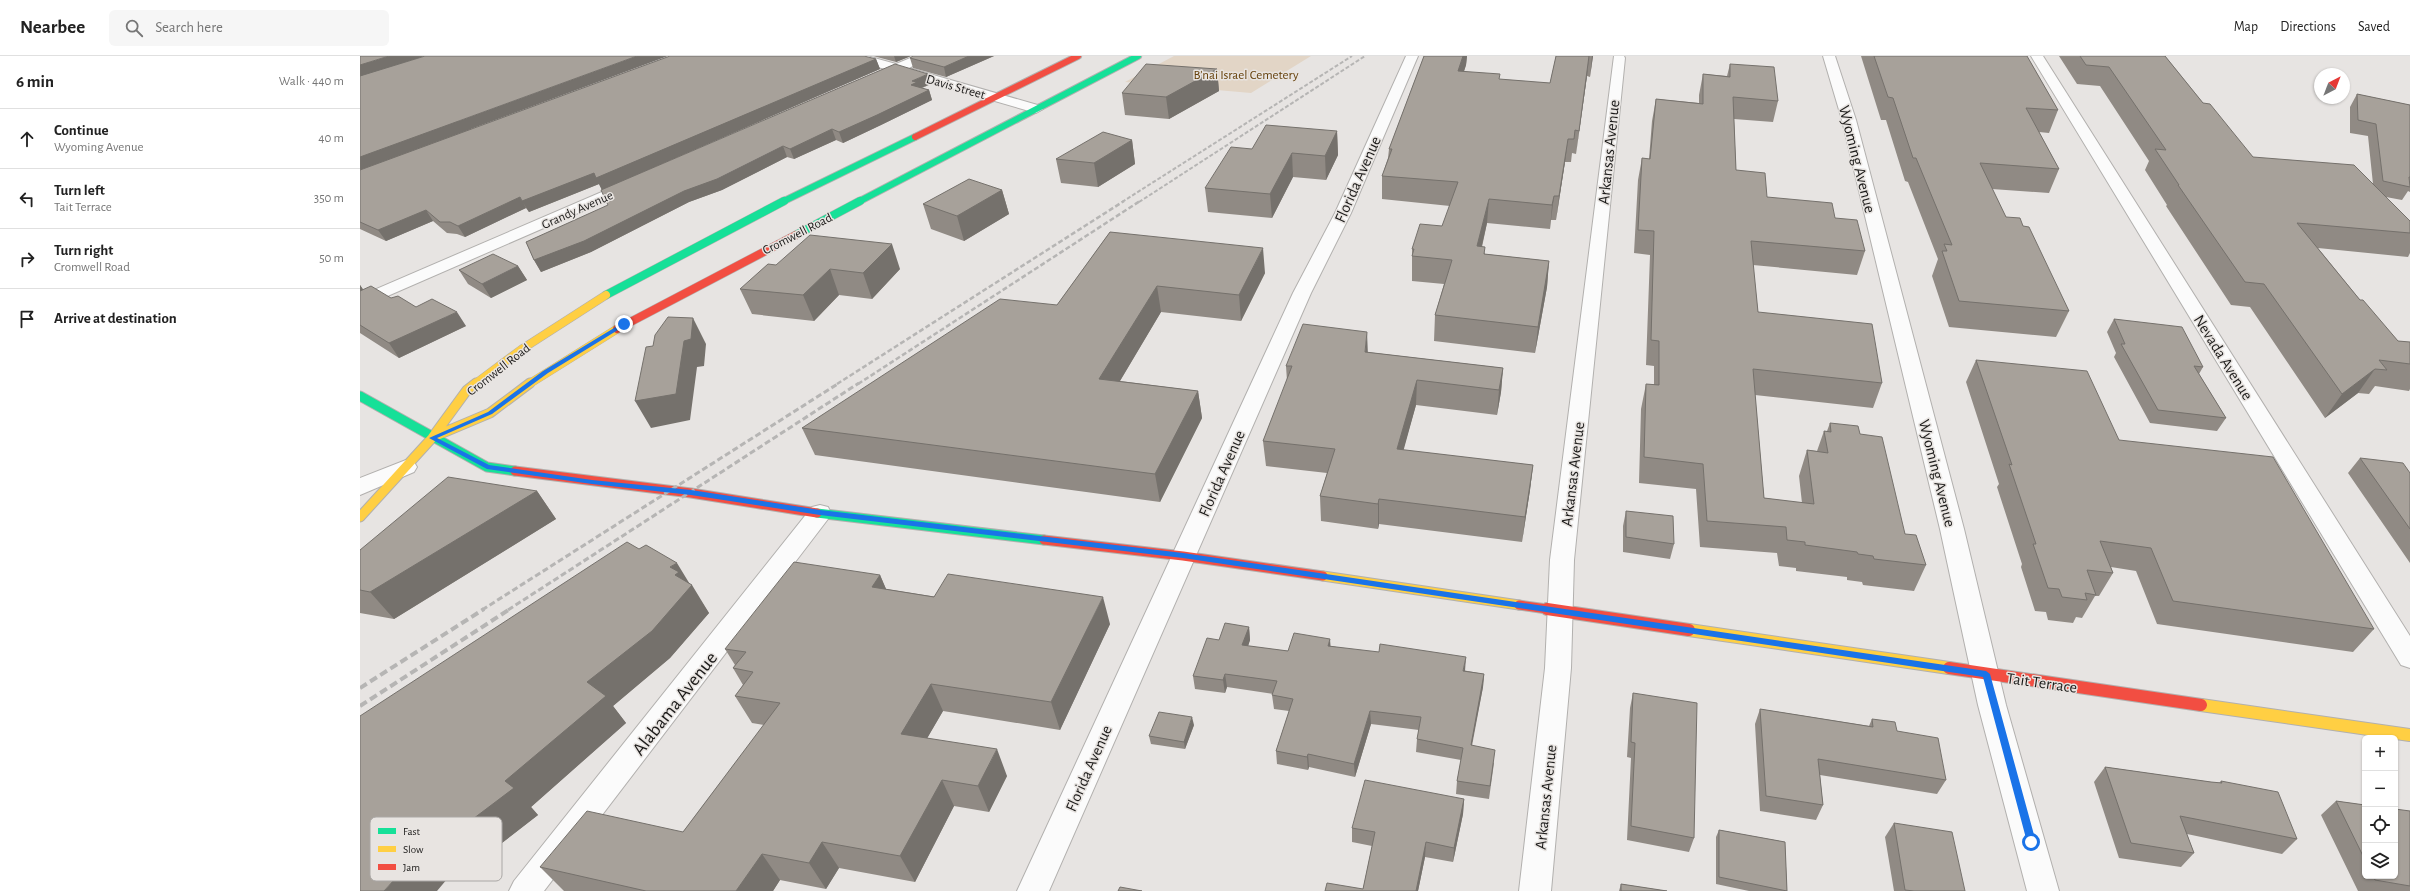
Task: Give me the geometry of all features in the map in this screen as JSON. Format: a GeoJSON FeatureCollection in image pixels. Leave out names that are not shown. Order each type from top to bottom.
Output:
{"type":"FeatureCollection","features":[{"type":"Feature","properties":{"kind":"street","name":"Davis Street"},"geometry":{"type":"LineString","coordinates":[[853,56],[1036,109]]}},
{"type":"Feature","properties":{"kind":"street"},"geometry":{"type":"LineString","coordinates":[[860,85],[926,56]]}},
{"type":"Feature","properties":{"kind":"street","name":"Cromwell Road"},"geometry":{"type":"LineString","coordinates":[[432,438],[467,390],[522,349],[597,300],[727,230],[1078,56]]}},
{"type":"Feature","properties":{"kind":"street","name":"Cromwell Road"},"geometry":{"type":"LineString","coordinates":[[432,438],[490,413],[550,369],[624,324],[1138,56]]}},
{"type":"Feature","properties":{"kind":"street","name":"Florida Avenue"},"geometry":{"type":"LineString","coordinates":[[1033,891],[1302,293],[1343,213],[1412,56]]}},
{"type":"Feature","properties":{"kind":"street","name":"Wyoming Avenue"},"geometry":{"type":"LineString","coordinates":[[1829,56],[1849,120],[1952,529],[1986,674],[2044,891]]}},
{"type":"Feature","properties":{"kind":"street","name":"Nevada Avenue"},"geometry":{"type":"LineString","coordinates":[[2037,56],[2410,658]]}},
{"type":"Feature","properties":{"kind":"street","name":"Arkansas Avenue"},"geometry":{"type":"LineString","coordinates":[[1535,891],[1558,668],[1562,560],[1619,58]]}},
{"type":"Feature","properties":{"kind":"street","name":"Grandy Avenue"},"geometry":{"type":"LineString","coordinates":[[360,303],[642,180]]}},
{"type":"Feature","properties":{"kind":"street","name":"Tait Terrace"},"geometry":{"type":"LineString","coordinates":[[360,396],[432,438],[487,467],[592,482],[691,493],[820,513],[1183,556],[2410,735]]}},
{"type":"Feature","properties":{"kind":"street"},"geometry":{"type":"LineString","coordinates":[[360,517],[432,438]]}},
{"type":"Feature","properties":{"kind":"street"},"geometry":{"type":"LineString","coordinates":[[360,487],[406,466]]}},
{"type":"Feature","properties":{"kind":"street","name":"Alabama Avenue"},"geometry":{"type":"LineString","coordinates":[[525,891],[820,513]]}},
{"type":"Feature","properties":{"kind":"green space","name":"B’nai Israel Cemetery"},"geometry":{"type":"Polygon","coordinates":[[[1174,56],[1311,56],[1251,93],[1125,82],[1174,56]]]}},
{"type":"Feature","properties":{"kind":"building"},"geometry":{"type":"Polygon","coordinates":[[[360,56],[389,56],[360,65],[360,56]]]}},
{"type":"Feature","properties":{"kind":"building"},"geometry":{"type":"Polygon","coordinates":[[[425,56],[637,56],[360,157],[360,76],[425,56]]]}},
{"type":"Feature","properties":{"kind":"building"},"geometry":{"type":"Polygon","coordinates":[[[670,56],[864,56],[876,59],[596,178],[594,173],[522,201],[520,197],[458,226],[450,222],[440,222],[426,210],[378,230],[360,222],[360,170],[670,56]]]}},
{"type":"Feature","properties":{"kind":"building"},"geometry":{"type":"Polygon","coordinates":[[[913,56],[969,56],[944,67],[910,58],[913,56]]]}},
{"type":"Feature","properties":{"kind":"building"},"geometry":{"type":"Polygon","coordinates":[[[1424,56],[1463,56],[1458,71],[1500,74],[1499,79],[1550,83],[1556,56],[1589,56],[1579,131],[1575,130],[1574,139],[1568,139],[1559,196],[1554,196],[1552,205],[1489,199],[1477,246],[1485,247],[1484,254],[1549,261],[1538,327],[1435,315],[1452,260],[1412,256],[1414,249],[1412,249],[1420,224],[1442,226],[1458,182],[1382,176],[1392,149],[1389,149],[1424,56]]]}},
{"type":"Feature","properties":{"kind":"building"},"geometry":{"type":"Polygon","coordinates":[[[1874,56],[2027,56],[2058,110],[2026,108],[2059,169],[1980,163],[2006,217],[2020,218],[2023,226],[2029,227],[2069,311],[1959,301],[1942,251],[1947,251],[1944,244],[1952,245],[1916,158],[1913,158],[1893,98],[1888,97],[1874,56]]]}},
{"type":"Feature","properties":{"kind":"building"},"geometry":{"type":"Polygon","coordinates":[[[2080,56],[2165,56],[2203,103],[2210,104],[2253,157],[2354,165],[2410,221],[2410,233],[2297,223],[2360,300],[2363,300],[2398,341],[2410,342],[2410,364],[2379,360],[2387,370],[2375,369],[2342,394],[2264,284],[2245,282],[2155,149],[2166,150],[2109,67],[2086,65],[2080,56]]]}},
{"type":"Feature","properties":{"kind":"building"},"geometry":{"type":"Polygon","coordinates":[[[895,64],[928,74],[912,81],[917,82],[911,85],[929,90],[839,132],[832,129],[790,149],[783,146],[717,179],[684,191],[584,241],[534,260],[526,242],[608,205],[601,190],[895,64]]]}},
{"type":"Feature","properties":{"kind":"building"},"geometry":{"type":"Polygon","coordinates":[[[1146,64],[1217,69],[1166,97],[1122,93],[1146,64]]]}},
{"type":"Feature","properties":{"kind":"building"},"geometry":{"type":"Polygon","coordinates":[[[1730,64],[1774,67],[1778,101],[1733,97],[1736,170],[1765,173],[1767,197],[1832,203],[1835,218],[1857,220],[1865,251],[1751,241],[1758,312],[1872,324],[1882,383],[1753,369],[1764,498],[1814,504],[1807,450],[1828,453],[1824,431],[1831,432],[1830,423],[1858,426],[1860,434],[1882,437],[1905,534],[1916,535],[1926,565],[1874,559],[1873,556],[1858,554],[1857,552],[1805,545],[1805,542],[1787,540],[1786,527],[1707,521],[1703,464],[1644,457],[1646,384],[1659,385],[1659,341],[1651,340],[1654,231],[1638,230],[1642,158],[1650,159],[1656,99],[1703,104],[1703,74],[1730,77],[1730,64]]]}},
{"type":"Feature","properties":{"kind":"building"},"geometry":{"type":"Polygon","coordinates":[[[2357,94],[2410,105],[2410,187],[2383,181],[2376,124],[2358,120],[2357,94]]]}},
{"type":"Feature","properties":{"kind":"building"},"geometry":{"type":"Polygon","coordinates":[[[1266,125],[1337,131],[1325,156],[1292,153],[1270,194],[1205,188],[1231,147],[1252,149],[1266,125]]]}},
{"type":"Feature","properties":{"kind":"building"},"geometry":{"type":"Polygon","coordinates":[[[1103,132],[1132,140],[1094,163],[1056,159],[1103,132]]]}},
{"type":"Feature","properties":{"kind":"building"},"geometry":{"type":"Polygon","coordinates":[[[969,179],[1002,190],[957,216],[923,204],[969,179]]]}},
{"type":"Feature","properties":{"kind":"building"},"geometry":{"type":"Polygon","coordinates":[[[1110,232],[1263,248],[1239,295],[1157,286],[1099,379],[1198,391],[1155,474],[802,428],[1000,299],[1057,305],[1110,232]]]}},
{"type":"Feature","properties":{"kind":"building"},"geometry":{"type":"Polygon","coordinates":[[[810,235],[892,244],[863,273],[830,269],[803,295],[740,289],[768,264],[776,265],[810,235]]]}},
{"type":"Feature","properties":{"kind":"building"},"geometry":{"type":"Polygon","coordinates":[[[493,254],[518,266],[482,284],[459,270],[493,254]]]}},
{"type":"Feature","properties":{"kind":"building"},"geometry":{"type":"Polygon","coordinates":[[[371,286],[391,298],[398,296],[416,307],[432,299],[457,312],[389,343],[360,325],[360,291],[371,286]]]}},
{"type":"Feature","properties":{"kind":"building"},"geometry":{"type":"Polygon","coordinates":[[[668,317],[693,318],[691,339],[684,341],[676,394],[635,401],[646,347],[653,346],[655,335],[668,317]]]}},
{"type":"Feature","properties":{"kind":"building"},"geometry":{"type":"Polygon","coordinates":[[[2114,319],[2182,327],[2203,367],[2194,366],[2226,418],[2158,410],[2121,344],[2125,344],[2114,319]]]}},
{"type":"Feature","properties":{"kind":"building"},"geometry":{"type":"Polygon","coordinates":[[[1303,324],[1367,332],[1365,352],[1503,368],[1499,390],[1417,380],[1397,449],[1533,465],[1525,517],[1379,499],[1378,504],[1320,496],[1335,449],[1263,441],[1292,366],[1286,366],[1303,324]]]}},
{"type":"Feature","properties":{"kind":"building"},"geometry":{"type":"Polygon","coordinates":[[[1976,360],[2087,371],[2119,440],[2273,457],[2374,629],[2173,601],[2151,548],[2100,541],[2113,573],[2087,570],[2096,595],[2085,593],[2087,600],[2062,597],[2059,589],[2048,588],[2033,544],[2036,544],[2009,464],[2012,465],[1976,360]]]}},
{"type":"Feature","properties":{"kind":"building"},"geometry":{"type":"Polygon","coordinates":[[[2360,458],[2403,463],[2410,473],[2410,529],[2360,458]]]}},
{"type":"Feature","properties":{"kind":"building"},"geometry":{"type":"Polygon","coordinates":[[[448,477],[537,491],[370,592],[360,590],[360,550],[448,477]]]}},
{"type":"Feature","properties":{"kind":"building"},"geometry":{"type":"Polygon","coordinates":[[[1626,511],[1673,516],[1674,544],[1626,537],[1626,511]]]}},
{"type":"Feature","properties":{"kind":"building"},"geometry":{"type":"Polygon","coordinates":[[[627,542],[639,549],[646,545],[677,563],[670,567],[679,572],[675,575],[692,585],[652,631],[587,682],[606,696],[505,781],[514,788],[476,817],[370,817],[370,881],[393,881],[384,891],[360,891],[360,716],[627,542]]]}},
{"type":"Feature","properties":{"kind":"building"},"geometry":{"type":"Polygon","coordinates":[[[794,562],[880,575],[872,587],[934,597],[948,574],[1103,597],[1051,702],[931,684],[901,734],[997,749],[978,786],[942,780],[900,856],[822,842],[809,863],[762,854],[736,891],[646,891],[540,867],[587,811],[683,832],[780,703],[735,696],[753,672],[733,668],[746,652],[725,649],[794,562]]]}},
{"type":"Feature","properties":{"kind":"building"},"geometry":{"type":"Polygon","coordinates":[[[1225,623],[1249,627],[1242,645],[1288,651],[1294,633],[1330,639],[1328,646],[1379,652],[1380,644],[1466,657],[1463,671],[1484,674],[1471,745],[1495,750],[1490,786],[1457,781],[1463,748],[1417,739],[1421,717],[1370,711],[1354,764],[1308,754],[1307,757],[1276,751],[1293,699],[1272,695],[1277,681],[1225,674],[1223,680],[1193,676],[1207,638],[1219,640],[1225,623]]]}},
{"type":"Feature","properties":{"kind":"building"},"geometry":{"type":"Polygon","coordinates":[[[1633,693],[1697,703],[1694,838],[1631,826],[1635,743],[1631,742],[1633,693]]]}},
{"type":"Feature","properties":{"kind":"building"},"geometry":{"type":"Polygon","coordinates":[[[1760,709],[1873,727],[1872,719],[1895,722],[1897,731],[1938,738],[1946,780],[1818,759],[1823,805],[1766,796],[1760,709]]]}},
{"type":"Feature","properties":{"kind":"building"},"geometry":{"type":"Polygon","coordinates":[[[1159,712],[1192,717],[1184,742],[1149,736],[1159,712]]]}},
{"type":"Feature","properties":{"kind":"building"},"geometry":{"type":"Polygon","coordinates":[[[2105,767],[2222,783],[2221,781],[2278,792],[2297,839],[2180,816],[2194,853],[2131,843],[2105,767]]]}},
{"type":"Feature","properties":{"kind":"building"},"geometry":{"type":"Polygon","coordinates":[[[1365,780],[1464,799],[1454,848],[1426,842],[1416,891],[1325,891],[1327,883],[1363,889],[1375,832],[1352,828],[1365,780]]]}},
{"type":"Feature","properties":{"kind":"building"},"geometry":{"type":"Polygon","coordinates":[[[2336,801],[2362,805],[2362,854],[2336,801]]]}},
{"type":"Feature","properties":{"kind":"building"},"geometry":{"type":"Polygon","coordinates":[[[2398,809],[2410,811],[2410,886],[2375,880],[2398,879],[2398,809]]]}},
{"type":"Feature","properties":{"kind":"building"},"geometry":{"type":"Polygon","coordinates":[[[1894,823],[1952,832],[1965,891],[1905,890],[1894,823]]]}},
{"type":"Feature","properties":{"kind":"building"},"geometry":{"type":"Polygon","coordinates":[[[1719,830],[1785,842],[1787,891],[1719,877],[1719,830]]]}},
{"type":"Feature","properties":{"kind":"building"},"geometry":{"type":"Polygon","coordinates":[[[1621,884],[1667,891],[1621,891],[1621,884]]]}},
{"type":"Feature","properties":{"kind":"building"},"geometry":{"type":"Polygon","coordinates":[[[1120,887],[1142,891],[1118,891],[1120,887]]]}},
{"type":"Feature","properties":{"kind":"railway"},"geometry":{"type":"LineString","coordinates":[[1122,202],[1352,56]]}},
{"type":"Feature","properties":{"kind":"railway"},"geometry":{"type":"LineString","coordinates":[[1139,202],[1365,56]]}},
{"type":"Feature","properties":{"kind":"railway"},"geometry":{"type":"LineString","coordinates":[[837,384],[1124,201]]}},
{"type":"Feature","properties":{"kind":"railway"},"geometry":{"type":"LineString","coordinates":[[858,384],[1140,201]]}},
{"type":"Feature","properties":{"kind":"railway"},"geometry":{"type":"LineString","coordinates":[[482,610],[839,383]]}},
{"type":"Feature","properties":{"kind":"railway"},"geometry":{"type":"LineString","coordinates":[[508,610],[859,383]]}},
{"type":"Feature","properties":{"kind":"railway"},"geometry":{"type":"LineString","coordinates":[[360,688],[484,609]]}},
{"type":"Feature","properties":{"kind":"railway"},"geometry":{"type":"LineString","coordinates":[[360,706],[510,609]]}},
{"type":"Feature","properties":{"kind":"traffic: fast"},"geometry":{"type":"LineString","coordinates":[[796,235],[1138,56]]}},
{"type":"Feature","properties":{"kind":"traffic: fast"},"geometry":{"type":"LineString","coordinates":[[606,295],[734,226],[915,137]]}},
{"type":"Feature","properties":{"kind":"traffic: fast"},"geometry":{"type":"LineString","coordinates":[[360,396],[487,467],[515,471]]}},
{"type":"Feature","properties":{"kind":"traffic: fast"},"geometry":{"type":"LineString","coordinates":[[817,513],[1044,540]]}},
{"type":"Feature","properties":{"kind":"traffic: slow"},"geometry":{"type":"LineString","coordinates":[[360,517],[432,438],[467,390],[522,349],[606,295]]}},
{"type":"Feature","properties":{"kind":"traffic: slow"},"geometry":{"type":"LineString","coordinates":[[433,437],[490,413],[545,372],[617,329]]}},
{"type":"Feature","properties":{"kind":"traffic: slow"},"geometry":{"type":"LineString","coordinates":[[1323,576],[1519,605]]}},
{"type":"Feature","properties":{"kind":"traffic: slow"},"geometry":{"type":"LineString","coordinates":[[1689,630],[1949,668]]}},
{"type":"Feature","properties":{"kind":"traffic: slow"},"geometry":{"type":"LineString","coordinates":[[2201,705],[2410,735]]}},
{"type":"Feature","properties":{"kind":"traffic: jam"},"geometry":{"type":"LineString","coordinates":[[915,137],[1078,56]]}},
{"type":"Feature","properties":{"kind":"traffic: jam"},"geometry":{"type":"LineString","coordinates":[[617,329],[796,235]]}},
{"type":"Feature","properties":{"kind":"traffic: jam"},"geometry":{"type":"LineString","coordinates":[[515,471],[691,493],[817,513]]}},
{"type":"Feature","properties":{"kind":"traffic: jam"},"geometry":{"type":"LineString","coordinates":[[1044,540],[1183,556],[1323,576]]}},
{"type":"Feature","properties":{"kind":"traffic: jam"},"geometry":{"type":"LineString","coordinates":[[1519,605],[1689,630]]}},
{"type":"Feature","properties":{"kind":"traffic: jam"},"geometry":{"type":"LineString","coordinates":[[1949,668],[2201,705]]}},
{"type":"Feature","properties":{"kind":"route"},"geometry":{"type":"LineString","coordinates":[[624,324],[546,372],[490,413],[432,438],[487,467],[592,482],[672,490],[820,513],[1183,556],[1986,674],[1992,705],[2031,842]]}}]}
